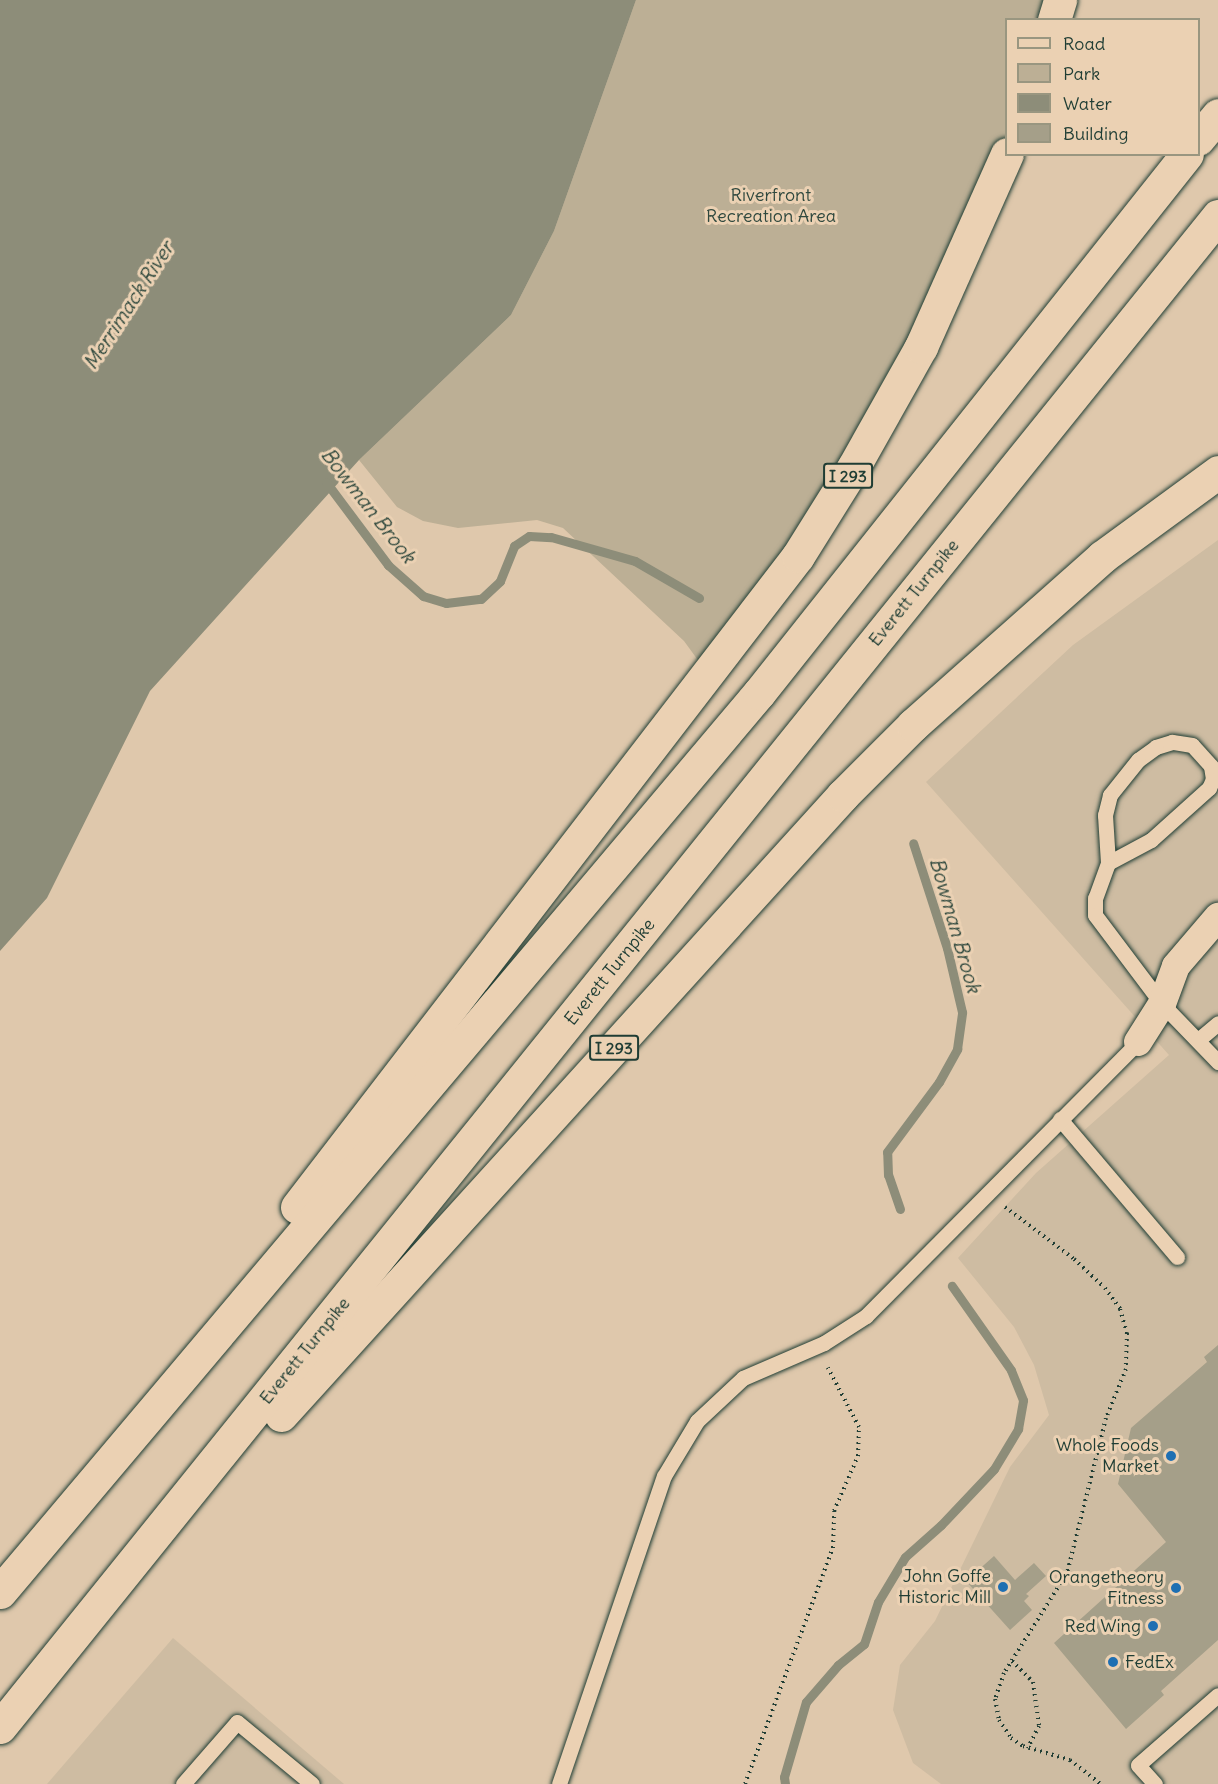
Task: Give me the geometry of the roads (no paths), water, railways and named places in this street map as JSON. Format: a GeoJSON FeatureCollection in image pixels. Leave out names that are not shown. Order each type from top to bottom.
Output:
{"type":"FeatureCollection","features":[{"type":"Feature","properties":{"kind":"highway"},"geometry":{"type":"LineString","coordinates":[[1055,18],[1060,0]]}},
{"type":"Feature","properties":{"kind":"highway"},"geometry":{"type":"LineString","coordinates":[[1200,138],[1218,115]]}},
{"type":"Feature","properties":{"kind":"highway","name":"I 293"},"geometry":{"type":"LineString","coordinates":[[8,1582],[798,556],[853,468],[921,347],[1006,156]]}},
{"type":"Feature","properties":{"kind":"highway"},"geometry":{"type":"LineString","coordinates":[[8,1582],[759,693],[1184,156]]}},
{"type":"Feature","properties":{"kind":"highway","name":"Everett Turnpike"},"geometry":{"type":"LineString","coordinates":[[0,1727],[51,1667],[1218,216]]}},
{"type":"Feature","properties":{"kind":"highway","name":"I 293"},"geometry":{"type":"LineString","coordinates":[[51,1667],[843,795],[996,648],[1102,557],[1218,472]]}},
{"type":"Feature","properties":{"kind":"street"},"geometry":{"type":"LineString","coordinates":[[1138,1042],[1162,1004],[1176,966],[1218,917]]}},
{"type":"Feature","properties":{"kind":"lane"},"geometry":{"type":"LineString","coordinates":[[1108,863],[1151,840],[1209,788],[1213,779],[1211,766],[1192,745],[1172,742],[1156,747],[1120,779],[1105,815],[1108,863],[1095,898],[1095,915],[1162,1004],[1218,1062]]}},
{"type":"Feature","properties":{"kind":"lane"},"geometry":{"type":"LineString","coordinates":[[1198,1040],[1218,1023]]}},
{"type":"Feature","properties":{"kind":"lane"},"geometry":{"type":"LineString","coordinates":[[560,1784],[664,1476],[698,1421],[743,1378],[824,1343],[866,1316],[1138,1042]]}},
{"type":"Feature","properties":{"kind":"lane"},"geometry":{"type":"LineString","coordinates":[[1060,1119],[1177,1257]]}},
{"type":"Feature","properties":{"kind":"lane"},"geometry":{"type":"LineString","coordinates":[[1155,1784],[1138,1765],[1218,1695]]}},
{"type":"Feature","properties":{"kind":"lane"},"geometry":{"type":"LineString","coordinates":[[183,1784],[237,1722],[312,1784]]}},
{"type":"Feature","properties":{"kind":"water","name":"Merrimack River"},"geometry":{"type":"Polygon","coordinates":[[[0,0],[636,0],[554,231],[511,315],[359,460],[150,691],[47,898],[0,951],[0,0]]]}},
{"type":"Feature","properties":{"kind":"waterway","name":"Bowman Brook"},"geometry":{"type":"LineString","coordinates":[[326,482],[388,565],[423,596],[446,603],[481,599],[500,581],[514,546],[529,536],[551,537],[635,561],[699,598]]}},
{"type":"Feature","properties":{"kind":"waterway","name":"Bowman Brook"},"geometry":{"type":"LineString","coordinates":[[900,1209],[888,1175],[887,1152],[939,1082],[957,1049],[962,1012],[947,948],[913,843]]}},
{"type":"Feature","properties":{"kind":"waterway","name":"Bowman Brook"},"geometry":{"type":"LineString","coordinates":[[785,1784],[784,1777],[806,1702],[838,1665],[864,1644],[878,1602],[905,1557],[941,1525],[994,1469],[1018,1429],[1023,1400],[1011,1370],[952,1286]]}},
{"type":"Feature","properties":{"kind":"place","name":"Whole Foods Market"},"geometry":{"type":"Point","coordinates":[1171,1456]}},
{"type":"Feature","properties":{"kind":"place","name":"John Goffe Historic Mill"},"geometry":{"type":"Point","coordinates":[1003,1587]}},
{"type":"Feature","properties":{"kind":"place","name":"Orangetheory Fitness"},"geometry":{"type":"Point","coordinates":[1176,1588]}},
{"type":"Feature","properties":{"kind":"place","name":"Red Wing"},"geometry":{"type":"Point","coordinates":[1153,1626]}},
{"type":"Feature","properties":{"kind":"place","name":"FedEx"},"geometry":{"type":"Point","coordinates":[1113,1662]}},
{"type":"Feature","properties":{"kind":"park label","name":"Riverfront Recreation Area"},"geometry":{"type":"Point","coordinates":[771,206]}}]}
